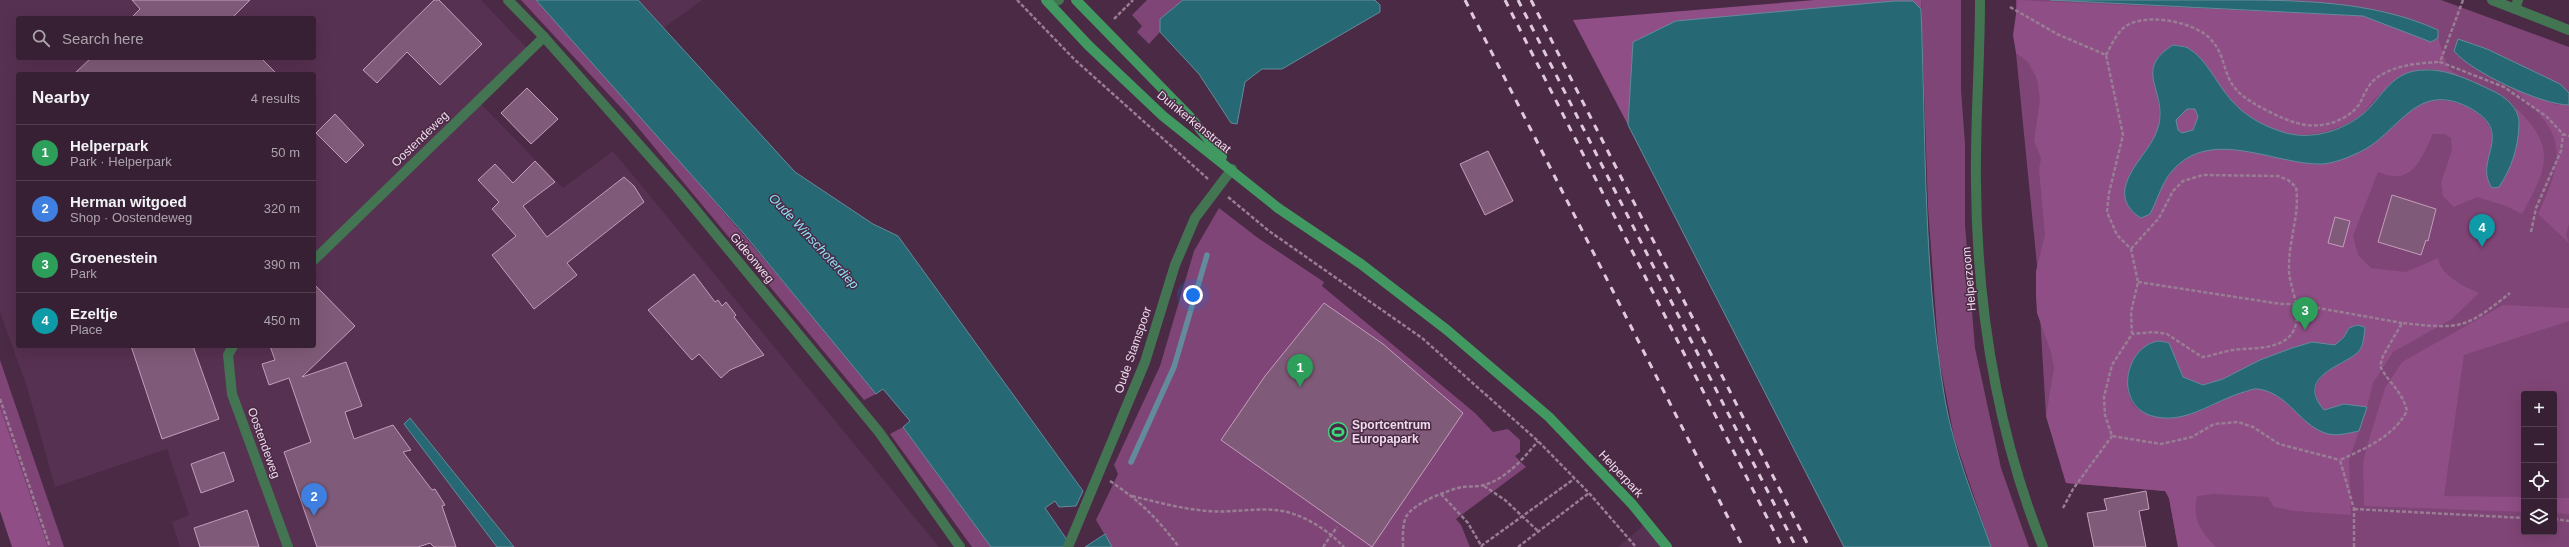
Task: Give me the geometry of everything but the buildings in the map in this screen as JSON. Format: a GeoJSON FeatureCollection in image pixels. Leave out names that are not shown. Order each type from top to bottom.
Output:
{"type":"FeatureCollection","features":[{"type":"Feature","properties":{"kind":"main road","name":"Duinkerkenstraat"},"geometry":{"type":"LineString","coordinates":[[1076,0],[1192,119],[1232,169]]}},
{"type":"Feature","properties":{"kind":"main road","name":"Duinkerkenstraat"},"geometry":{"type":"LineString","coordinates":[[1047,1],[1088,45],[1163,116],[1232,169]]}},
{"type":"Feature","properties":{"kind":"main road","name":"Helperpark"},"geometry":{"type":"LineString","coordinates":[[1232,169],[1278,208],[1361,264],[1447,330],[1549,417],[1632,504],[1667,547]]}},
{"type":"Feature","properties":{"kind":"street","name":"Gideonweg"},"geometry":{"type":"LineString","coordinates":[[508,0],[544,37],[681,192],[879,432],[960,547]]}},
{"type":"Feature","properties":{"kind":"street"},"geometry":{"type":"LineString","coordinates":[[1047,1],[1059,0]]}},
{"type":"Feature","properties":{"kind":"street","name":"Helperzoom"},"geometry":{"type":"LineString","coordinates":[[1980,0],[1976,185],[1979,262],[1985,314],[2001,411],[2014,463],[2043,547]]}},
{"type":"Feature","properties":{"kind":"street"},"geometry":{"type":"LineString","coordinates":[[2492,0],[2516,4],[2569,30]]}},
{"type":"Feature","properties":{"kind":"street","name":"Oostendeweg"},"geometry":{"type":"LineString","coordinates":[[316,258],[544,37]]}},
{"type":"Feature","properties":{"kind":"street","name":"Oude Stamspoor"},"geometry":{"type":"LineString","coordinates":[[1068,547],[1145,362],[1175,265],[1195,218],[1232,169]]}},
{"type":"Feature","properties":{"kind":"street","name":"Oostendeweg"},"geometry":{"type":"LineString","coordinates":[[232,348],[228,355],[232,394],[288,547]]}},
{"type":"Feature","properties":{"kind":"path"},"geometry":{"type":"LineString","coordinates":[[1017,0],[1074,59],[1217,187],[1269,231],[1422,338],[1538,441],[1589,493],[1636,547]]}},
{"type":"Feature","properties":{"kind":"path"},"geometry":{"type":"LineString","coordinates":[[2440,62],[2463,0]]}},
{"type":"Feature","properties":{"kind":"path"},"geometry":{"type":"LineString","coordinates":[[2010,7],[2057,34],[2106,55]]}},
{"type":"Feature","properties":{"kind":"path"},"geometry":{"type":"LineString","coordinates":[[2112,436],[2105,416],[2104,397],[2112,365],[2132,334],[2131,312],[2138,282],[2131,248],[2117,236],[2107,212],[2109,193],[2123,135],[2106,55],[2119,32],[2131,23],[2146,20],[2178,22],[2201,30],[2214,42],[2229,81],[2244,97],[2297,123],[2310,126],[2328,124],[2346,117],[2359,105],[2367,88],[2375,80],[2391,70],[2414,63],[2440,62],[2504,87],[2546,116],[2563,134],[2569,136]]}},
{"type":"Feature","properties":{"kind":"path"},"geometry":{"type":"LineString","coordinates":[[2531,232],[2536,208],[2561,151],[2563,134]]}},
{"type":"Feature","properties":{"kind":"path"},"geometry":{"type":"LineString","coordinates":[[2131,248],[2159,218],[2173,191],[2183,181],[2203,175],[2278,176],[2288,180],[2296,187],[2298,202],[2289,266],[2289,282],[2296,304],[2297,318],[2291,334],[2282,343],[2267,348],[2228,351],[2202,357],[2167,334],[2153,332],[2132,334]]}},
{"type":"Feature","properties":{"kind":"path"},"geometry":{"type":"LineString","coordinates":[[2138,282],[2281,304],[2296,304],[2402,323],[2445,328],[2458,326],[2482,316],[2510,293]]}},
{"type":"Feature","properties":{"kind":"path"},"geometry":{"type":"LineString","coordinates":[[2112,436],[2162,444],[2192,437],[2214,424],[2238,422],[2253,427],[2279,444],[2340,460],[2382,439],[2401,423],[2407,411],[2404,397],[2386,379],[2380,366],[2383,356],[2402,323]]}},
{"type":"Feature","properties":{"kind":"path"},"geometry":{"type":"LineString","coordinates":[[0,399],[50,547]]}},
{"type":"Feature","properties":{"kind":"path"},"geometry":{"type":"LineString","coordinates":[[2063,508],[2073,488],[2112,436]]}},
{"type":"Feature","properties":{"kind":"path"},"geometry":{"type":"LineString","coordinates":[[1403,547],[1406,517],[1413,508],[1441,494],[1462,487],[1484,486],[1511,469],[1538,441]]}},
{"type":"Feature","properties":{"kind":"path"},"geometry":{"type":"LineString","coordinates":[[2340,460],[2354,509],[2354,547]]}},
{"type":"Feature","properties":{"kind":"path"},"geometry":{"type":"LineString","coordinates":[[1099,474],[1132,496],[1156,517],[1179,547]]}},
{"type":"Feature","properties":{"kind":"path"},"geometry":{"type":"LineString","coordinates":[[1441,494],[1468,523],[1482,546],[1574,479]]}},
{"type":"Feature","properties":{"kind":"path"},"geometry":{"type":"LineString","coordinates":[[1484,486],[1505,500],[1539,532]]}},
{"type":"Feature","properties":{"kind":"path"},"geometry":{"type":"LineString","coordinates":[[1518,547],[1589,493]]}},
{"type":"Feature","properties":{"kind":"path"},"geometry":{"type":"LineString","coordinates":[[1132,496],[1207,511],[1236,513],[1274,510],[1288,512],[1298,515],[1331,536],[1344,547]]}},
{"type":"Feature","properties":{"kind":"path"},"geometry":{"type":"LineString","coordinates":[[2354,509],[2521,518]]}},
{"type":"Feature","properties":{"kind":"path"},"geometry":{"type":"LineString","coordinates":[[2557,519],[2569,521]]}},
{"type":"Feature","properties":{"kind":"path"},"geometry":{"type":"LineString","coordinates":[[1323,547],[1338,527]]}},
{"type":"Feature","properties":{"kind":"shaded area"},"geometry":{"type":"Polygon","coordinates":[[[0,0],[481,0],[529,50],[477,100],[563,188],[613,151],[939,547],[180,547],[172,522],[189,515],[167,449],[55,487],[27,387],[0,312],[0,0]]]}},
{"type":"Feature","properties":{"kind":"shaded area"},"geometry":{"type":"Polygon","coordinates":[[[521,0],[536,0],[580,48],[709,194],[876,394],[864,400],[625,112],[521,0]]]}},
{"type":"Feature","properties":{"kind":"shaded area"},"geometry":{"type":"Polygon","coordinates":[[[628,0],[702,0],[658,32],[628,0]]]}},
{"type":"Feature","properties":{"kind":"shaded area"},"geometry":{"type":"Polygon","coordinates":[[[1147,0],[1183,0],[1160,19],[1160,32],[1149,44],[1137,32],[1142,26],[1132,15],[1147,0]]]}},
{"type":"Feature","properties":{"kind":"shaded area"},"geometry":{"type":"Polygon","coordinates":[[[1815,0],[1921,0],[1921,9],[1913,1],[1633,43],[1628,125],[1573,20],[1815,0]]]}},
{"type":"Feature","properties":{"kind":"shaded area"},"geometry":{"type":"Polygon","coordinates":[[[1921,0],[1961,0],[1961,90],[1965,144],[1965,225],[1975,348],[2001,468],[2029,547],[1991,547],[1954,437],[1939,358],[1928,207],[1921,0]]]}},
{"type":"Feature","properties":{"kind":"shaded area"},"geometry":{"type":"Polygon","coordinates":[[[2016,0],[2441,0],[2569,47],[2569,547],[2178,547],[2169,498],[2165,491],[2066,483],[2046,416],[2037,265],[2016,53],[2016,0]]]}},
{"type":"Feature","properties":{"kind":"shaded area"},"geometry":{"type":"Polygon","coordinates":[[[2018,0],[2363,16],[2431,42],[2438,38],[2448,68],[2461,77],[2432,69],[2423,70],[2387,89],[2371,103],[2362,114],[2349,122],[2334,129],[2319,133],[2289,134],[2259,124],[2246,115],[2226,94],[2197,56],[2154,80],[2159,109],[2157,130],[2154,139],[2132,173],[2150,214],[2168,175],[2183,161],[2196,154],[2210,150],[2239,150],[2304,163],[2320,164],[2364,146],[2384,135],[2410,109],[2426,102],[2443,100],[2460,104],[2468,108],[2483,118],[2488,125],[2491,132],[2492,146],[2486,171],[2520,121],[2515,107],[2529,121],[2538,135],[2543,147],[2544,159],[2538,184],[2522,214],[2506,206],[2477,197],[2454,207],[2443,196],[2441,183],[2452,150],[2451,138],[2444,134],[2433,134],[2419,162],[2408,173],[2401,176],[2393,176],[2378,172],[2353,236],[2358,255],[2371,268],[2406,272],[2438,258],[2443,270],[2448,275],[2460,284],[2479,293],[2452,319],[2393,352],[2373,383],[2367,407],[2344,404],[2324,410],[2318,399],[2316,390],[2324,374],[2341,361],[2359,351],[2365,327],[2357,325],[2349,328],[2344,337],[2335,345],[2312,342],[2292,348],[2260,360],[2223,379],[2203,385],[2183,377],[2169,343],[2127,389],[2134,406],[2141,411],[2167,417],[2186,415],[2203,410],[2236,393],[2257,388],[2275,394],[2342,434],[2359,431],[2349,460],[2351,515],[2294,511],[2274,507],[2268,497],[2214,494],[2197,496],[2196,511],[2199,524],[2216,547],[2178,547],[2169,498],[2165,491],[2066,483],[2046,416],[2054,368],[2051,352],[2037,313],[2036,296],[2036,271],[2045,235],[2039,169],[2041,158],[2034,141],[2040,99],[2037,79],[2028,62],[2016,53],[2013,35],[2018,0]]]}},
{"type":"Feature","properties":{"kind":"shaded area"},"geometry":{"type":"Polygon","coordinates":[[[2509,86],[2557,105],[2569,105],[2569,224],[2566,234],[2569,243],[2538,214],[2554,174],[2557,158],[2555,143],[2550,130],[2541,116],[2509,86]]]}},
{"type":"Feature","properties":{"kind":"shaded area"},"geometry":{"type":"Polygon","coordinates":[[[2187,109],[2195,109],[2198,117],[2193,130],[2182,133],[2178,130],[2176,120],[2187,109]]]}},
{"type":"Feature","properties":{"kind":"shaded area"},"geometry":{"type":"Polygon","coordinates":[[[1219,208],[1258,238],[1324,282],[1322,286],[1475,413],[1493,432],[1508,429],[1520,440],[1520,452],[1515,456],[1526,467],[1456,519],[1461,525],[1470,547],[1112,547],[1096,520],[1118,474],[1114,465],[1160,366],[1194,251],[1219,208]]]}},
{"type":"Feature","properties":{"kind":"shaded area"},"geometry":{"type":"Polygon","coordinates":[[[2503,305],[2569,308],[2569,321],[2464,355],[2444,496],[2521,497],[2521,512],[2364,506],[2363,462],[2366,449],[2385,388],[2402,362],[2503,305]]]}},
{"type":"Feature","properties":{"kind":"shaded area"},"geometry":{"type":"Polygon","coordinates":[[[0,360],[64,547],[48,547],[0,407],[0,360]]]}},
{"type":"Feature","properties":{"kind":"shaded area"},"geometry":{"type":"Polygon","coordinates":[[[0,407],[48,547],[12,547],[0,511],[0,407]]]}},
{"type":"Feature","properties":{"kind":"shaded area"},"geometry":{"type":"Polygon","coordinates":[[[903,427],[991,547],[972,547],[890,434],[903,427]]]}},
{"type":"Feature","properties":{"kind":"shaded area"},"geometry":{"type":"Polygon","coordinates":[[[2557,498],[2569,498],[2569,514],[2557,513],[2557,498]]]}},
{"type":"Feature","properties":{"kind":"shaded area"},"geometry":{"type":"Polygon","coordinates":[[[1646,523],[1665,547],[1618,547],[1646,523]]]}},
{"type":"Feature","properties":{"kind":"water","name":"Oude Winschoterdiep"},"geometry":{"type":"Polygon","coordinates":[[[536,0],[638,0],[795,172],[873,224],[898,236],[1083,491],[1076,506],[1059,507],[1055,501],[1045,508],[1072,547],[991,547],[903,427],[910,421],[883,389],[876,394],[744,234],[536,0]]]}},
{"type":"Feature","properties":{"kind":"water"},"geometry":{"type":"Polygon","coordinates":[[[1183,0],[1375,0],[1380,5],[1380,12],[1282,69],[1262,69],[1245,82],[1237,124],[1231,123],[1199,74],[1160,32],[1160,19],[1183,0]]]}},
{"type":"Feature","properties":{"kind":"water"},"geometry":{"type":"Polygon","coordinates":[[[2050,0],[2278,0],[2333,4],[2360,7],[2413,20],[2438,30],[2438,38],[2431,42],[2363,16],[2050,0]]]}},
{"type":"Feature","properties":{"kind":"water"},"geometry":{"type":"Polygon","coordinates":[[[1894,1],[1913,1],[1921,9],[1929,254],[1938,351],[1945,400],[1954,438],[1965,475],[1991,547],[1844,547],[1628,125],[1633,42],[1676,21],[1894,1]]]}},
{"type":"Feature","properties":{"kind":"water"},"geometry":{"type":"Polygon","coordinates":[[[2458,39],[2487,49],[2560,84],[2569,93],[2569,105],[2557,104],[2542,100],[2508,86],[2475,68],[2454,51],[2458,39]]]}},
{"type":"Feature","properties":{"kind":"water"},"geometry":{"type":"Polygon","coordinates":[[[2173,45],[2188,48],[2201,59],[2227,95],[2243,112],[2256,121],[2271,128],[2296,135],[2316,135],[2336,129],[2355,120],[2370,107],[2396,79],[2404,74],[2413,71],[2425,70],[2442,71],[2493,91],[2511,104],[2519,119],[2516,149],[2511,165],[2499,187],[2492,188],[2487,177],[2487,167],[2492,136],[2490,127],[2483,117],[2468,107],[2450,101],[2435,100],[2422,104],[2410,112],[2375,142],[2362,151],[2332,162],[2322,164],[2303,163],[2244,151],[2224,149],[2205,151],[2188,158],[2168,175],[2150,214],[2141,218],[2128,206],[2125,198],[2125,188],[2132,171],[2152,141],[2159,124],[2159,100],[2153,72],[2155,63],[2161,54],[2173,45]],[[2187,109],[2176,120],[2178,130],[2182,133],[2193,130],[2198,117],[2195,109],[2187,109]]]}},
{"type":"Feature","properties":{"kind":"water"},"geometry":{"type":"Polygon","coordinates":[[[2357,325],[2365,327],[2361,349],[2353,356],[2325,373],[2318,380],[2315,388],[2316,398],[2324,410],[2344,404],[2367,407],[2359,431],[2338,435],[2325,433],[2308,423],[2286,402],[2277,396],[2258,389],[2232,396],[2186,415],[2174,418],[2162,418],[2149,415],[2139,409],[2132,400],[2128,389],[2128,377],[2136,356],[2144,347],[2156,341],[2169,343],[2183,377],[2203,385],[2223,379],[2260,360],[2292,348],[2312,342],[2335,345],[2344,337],[2349,328],[2357,325]]]}},
{"type":"Feature","properties":{"kind":"water"},"geometry":{"type":"Polygon","coordinates":[[[410,418],[514,547],[497,547],[404,424],[410,418]]]}},
{"type":"Feature","properties":{"kind":"water"},"geometry":{"type":"Polygon","coordinates":[[[1105,534],[1112,547],[1085,547],[1105,534]]]}},
{"type":"Feature","properties":{"kind":"waterway"},"geometry":{"type":"LineString","coordinates":[[1131,462],[1174,367],[1207,255]]}},
{"type":"Feature","properties":{"kind":"railway"},"geometry":{"type":"LineString","coordinates":[[1465,0],[1743,547]]}},
{"type":"Feature","properties":{"kind":"railway"},"geometry":{"type":"LineString","coordinates":[[1505,0],[1782,547]]}},
{"type":"Feature","properties":{"kind":"railway"},"geometry":{"type":"LineString","coordinates":[[1518,0],[1796,547]]}},
{"type":"Feature","properties":{"kind":"railway"},"geometry":{"type":"LineString","coordinates":[[1531,0],[1809,547]]}},
{"type":"Feature","properties":{"kind":"place","name":"Ezeltje"},"geometry":{"type":"Point","coordinates":[2482,247]}},
{"type":"Feature","properties":{"kind":"place","name":"Groenestein"},"geometry":{"type":"Point","coordinates":[2305,330]}},
{"type":"Feature","properties":{"kind":"place","name":"Helperpark"},"geometry":{"type":"Point","coordinates":[1300,387]}},
{"type":"Feature","properties":{"kind":"place","name":"Sportcentrum Europapark"},"geometry":{"type":"Point","coordinates":[1338,432]}},
{"type":"Feature","properties":{"kind":"place","name":"Herman witgoed"},"geometry":{"type":"Point","coordinates":[314,516]}}]}
